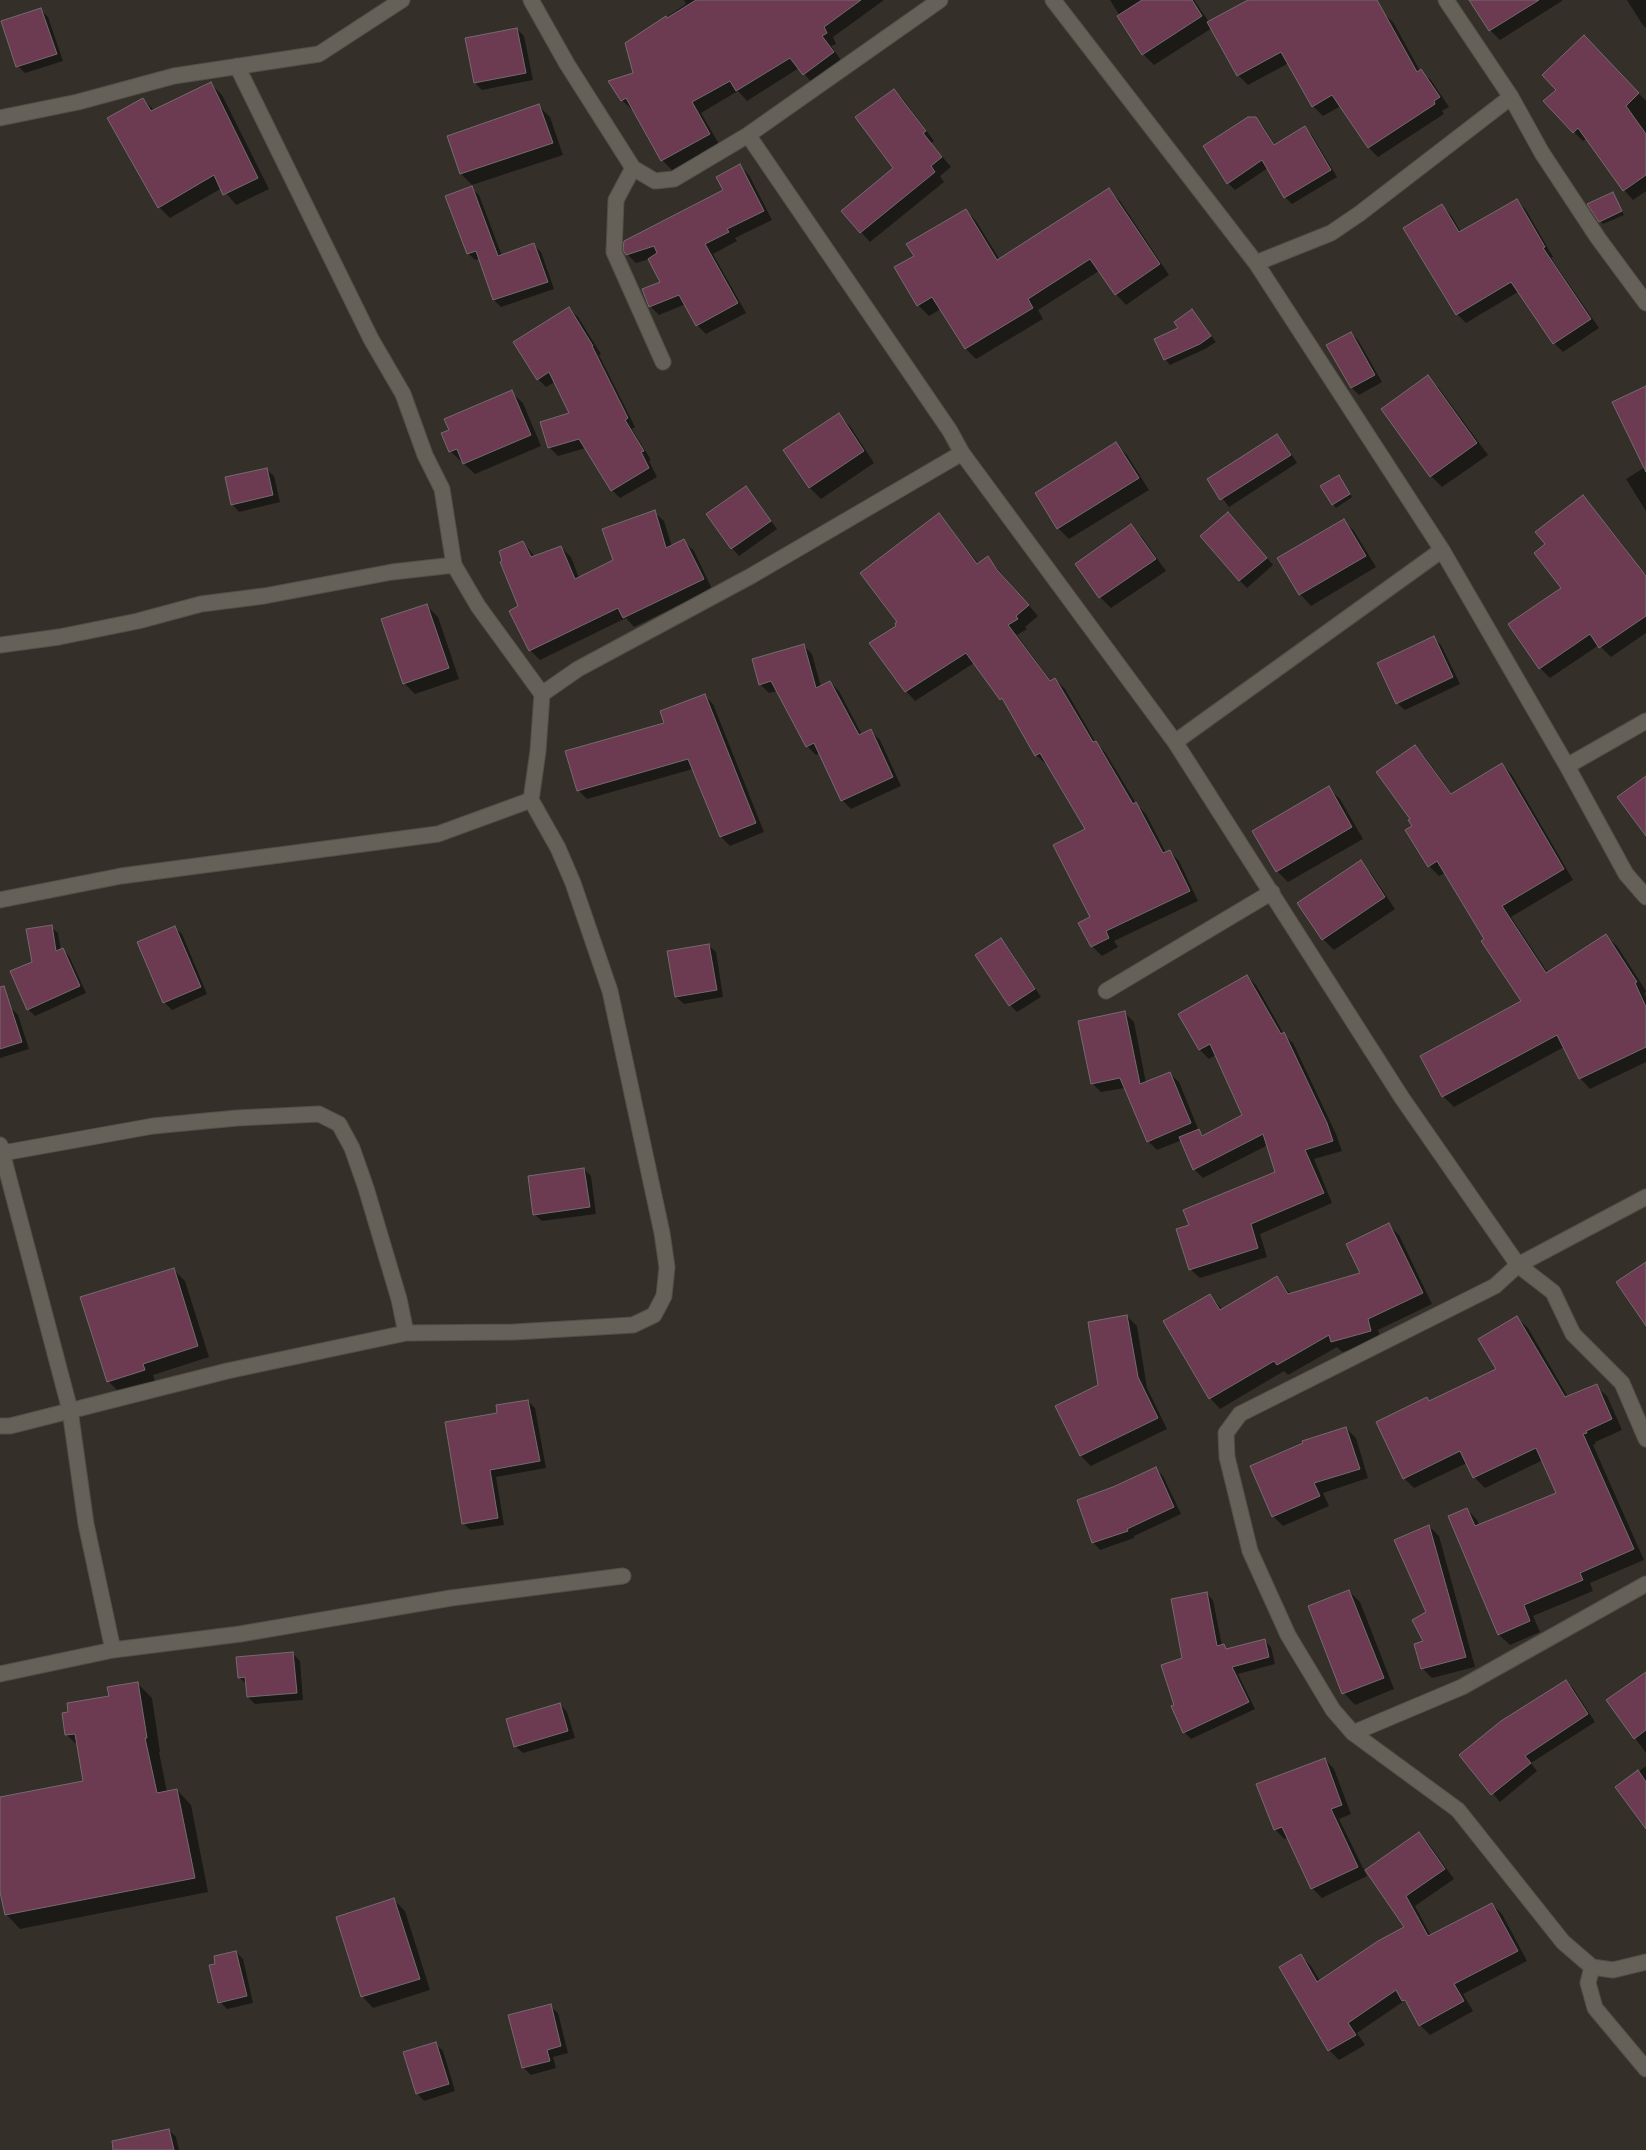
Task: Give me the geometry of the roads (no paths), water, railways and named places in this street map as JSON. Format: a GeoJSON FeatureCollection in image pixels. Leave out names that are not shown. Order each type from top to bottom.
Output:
{"type":"FeatureCollection","features":[{"type":"Feature","properties":{"kind":"street"},"geometry":{"type":"LineString","coordinates":[[0,118],[78,102],[174,76],[319,54],[402,0]]}},
{"type":"Feature","properties":{"kind":"street"},"geometry":{"type":"LineString","coordinates":[[531,0],[567,64],[633,168],[655,181],[674,178],[748,135],[940,0]]}},
{"type":"Feature","properties":{"kind":"street"},"geometry":{"type":"LineString","coordinates":[[1053,0],[1256,263],[1442,550],[1567,766],[1626,874],[1646,897]]}},
{"type":"Feature","properties":{"kind":"street"},"geometry":{"type":"LineString","coordinates":[[1446,0],[1511,97],[1542,152],[1598,238],[1646,303]]}},
{"type":"Feature","properties":{"kind":"street"},"geometry":{"type":"LineString","coordinates":[[0,1426],[10,1426],[236,1369],[406,1333],[514,1332],[633,1325],[654,1315],[664,1296],[667,1267],[662,1233],[610,991],[573,883],[558,848],[531,800],[538,751],[542,694],[478,606],[454,566],[442,489],[425,454],[403,394],[371,339],[237,66]]}},
{"type":"Feature","properties":{"kind":"street"},"geometry":{"type":"LineString","coordinates":[[1256,263],[1331,233],[1359,214],[1511,97]]}},
{"type":"Feature","properties":{"kind":"street"},"geometry":{"type":"LineString","coordinates":[[748,135],[950,431],[962,453],[1176,742],[1402,1098],[1518,1265],[1553,1292],[1573,1334],[1622,1383],[1646,1439]]}},
{"type":"Feature","properties":{"kind":"street"},"geometry":{"type":"LineString","coordinates":[[633,168],[616,200],[614,252],[664,362]]}},
{"type":"Feature","properties":{"kind":"street"},"geometry":{"type":"LineString","coordinates":[[542,694],[578,669],[751,576],[962,453]]}},
{"type":"Feature","properties":{"kind":"street"},"geometry":{"type":"LineString","coordinates":[[1176,742],[1442,550]]}},
{"type":"Feature","properties":{"kind":"street"},"geometry":{"type":"LineString","coordinates":[[0,645],[59,637],[138,621],[201,604],[264,596],[392,572],[454,566]]}},
{"type":"Feature","properties":{"kind":"street"},"geometry":{"type":"LineString","coordinates":[[1567,766],[1646,721]]}},
{"type":"Feature","properties":{"kind":"street"},"geometry":{"type":"LineString","coordinates":[[0,900],[121,876],[438,834],[531,800]]}},
{"type":"Feature","properties":{"kind":"street"},"geometry":{"type":"LineString","coordinates":[[1106,991],[1272,892]]}},
{"type":"Feature","properties":{"kind":"street"},"geometry":{"type":"LineString","coordinates":[[113,1650],[86,1524],[70,1410],[2,1149],[153,1126],[237,1118],[319,1114],[339,1124],[352,1148],[366,1188],[399,1300],[406,1333]]}},
{"type":"Feature","properties":{"kind":"street"},"geometry":{"type":"LineString","coordinates":[[1646,1197],[1518,1265],[1495,1286],[1240,1414],[1226,1433],[1227,1457],[1250,1551],[1288,1635],[1332,1710],[1353,1733],[1458,1810],[1563,1942],[1592,1967],[1613,1970],[1646,1962]]}},
{"type":"Feature","properties":{"kind":"street"},"geometry":{"type":"LineString","coordinates":[[0,1674],[113,1650],[240,1634],[451,1598],[623,1576]]}},
{"type":"Feature","properties":{"kind":"street"},"geometry":{"type":"LineString","coordinates":[[1353,1733],[1462,1686],[1646,1584]]}},
{"type":"Feature","properties":{"kind":"street"},"geometry":{"type":"LineString","coordinates":[[1592,1967],[1588,1983],[1595,2008],[1646,2069]]}}]}
